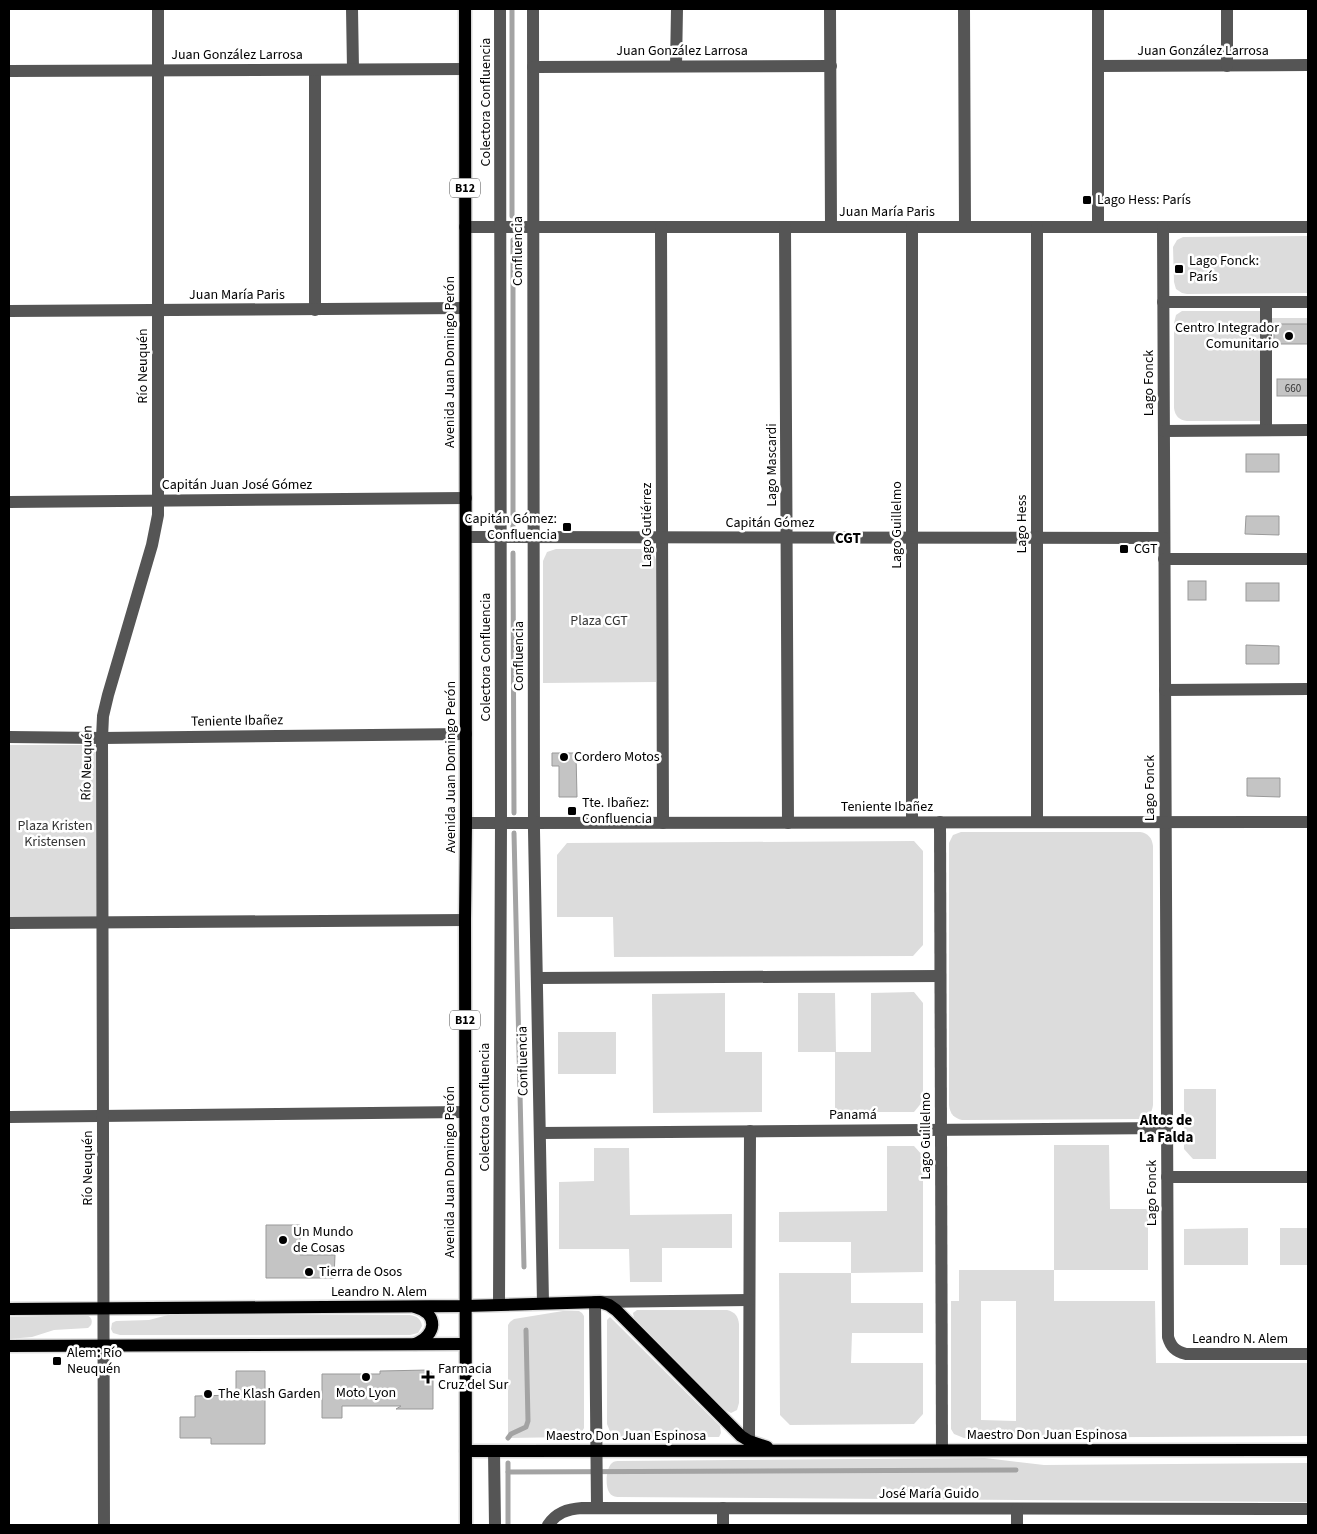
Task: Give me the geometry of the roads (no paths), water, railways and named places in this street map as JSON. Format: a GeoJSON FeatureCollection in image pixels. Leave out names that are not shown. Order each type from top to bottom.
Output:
{"type":"FeatureCollection","features":[{"type":"Feature","properties":{"kind":"main road","name":"Avenida Juan Domingo Perón"},"geometry":{"type":"LineString","coordinates":[[465,9],[466,823],[464,920],[466,1525]]}},
{"type":"Feature","properties":{"kind":"main road","name":"Leandro N. Alem"},"geometry":{"type":"LineString","coordinates":[[9,1309],[465,1306],[596,1302]]}},
{"type":"Feature","properties":{"kind":"main road","name":"Maestro Don Juan Espinosa"},"geometry":{"type":"LineString","coordinates":[[596,1302],[609,1305],[616,1310],[735,1430],[749,1440],[765,1447],[786,1451]]}},
{"type":"Feature","properties":{"kind":"main road"},"geometry":{"type":"LineString","coordinates":[[415,1306],[427,1312],[432,1322],[430,1333],[421,1342],[415,1344]]}},
{"type":"Feature","properties":{"kind":"main road"},"geometry":{"type":"LineString","coordinates":[[9,1346],[465,1344]]}},
{"type":"Feature","properties":{"kind":"main road","name":"Maestro Don Juan Espinosa"},"geometry":{"type":"LineString","coordinates":[[466,1451],[1308,1450]]}},
{"type":"Feature","properties":{"kind":"street","name":"Río Neuquén"},"geometry":{"type":"LineString","coordinates":[[104,1525],[102,738],[106,702],[152,546],[159,501],[158,9]]}},
{"type":"Feature","properties":{"kind":"street"},"geometry":{"type":"LineString","coordinates":[[352,9],[353,69]]}},
{"type":"Feature","properties":{"kind":"street","name":"Colectora Confluencia"},"geometry":{"type":"LineString","coordinates":[[499,1305],[501,823],[500,9]]}},
{"type":"Feature","properties":{"kind":"street","name":"Confluencia"},"geometry":{"type":"LineString","coordinates":[[533,9],[534,823],[543,1304]]}},
{"type":"Feature","properties":{"kind":"street"},"geometry":{"type":"LineString","coordinates":[[676,9],[676,66]]}},
{"type":"Feature","properties":{"kind":"street"},"geometry":{"type":"LineString","coordinates":[[830,9],[831,227]]}},
{"type":"Feature","properties":{"kind":"street"},"geometry":{"type":"LineString","coordinates":[[964,9],[965,227]]}},
{"type":"Feature","properties":{"kind":"street"},"geometry":{"type":"LineString","coordinates":[[1098,9],[1098,227]]}},
{"type":"Feature","properties":{"kind":"street"},"geometry":{"type":"LineString","coordinates":[[1227,9],[1227,66]]}},
{"type":"Feature","properties":{"kind":"street","name":"Juan González Larrosa"},"geometry":{"type":"LineString","coordinates":[[1098,66],[1308,65]]}},
{"type":"Feature","properties":{"kind":"street","name":"Juan González Larrosa"},"geometry":{"type":"LineString","coordinates":[[533,67],[831,66]]}},
{"type":"Feature","properties":{"kind":"street","name":"Juan González Larrosa"},"geometry":{"type":"LineString","coordinates":[[9,71],[465,68]]}},
{"type":"Feature","properties":{"kind":"street"},"geometry":{"type":"LineString","coordinates":[[315,70],[315,310]]}},
{"type":"Feature","properties":{"kind":"street","name":"Juan María Paris"},"geometry":{"type":"LineString","coordinates":[[465,227],[1308,227]]}},
{"type":"Feature","properties":{"kind":"street","name":"Lago Gutiérrez"},"geometry":{"type":"LineString","coordinates":[[662,227],[663,823]]}},
{"type":"Feature","properties":{"kind":"street","name":"Lago Mascardi"},"geometry":{"type":"LineString","coordinates":[[785,227],[788,823]]}},
{"type":"Feature","properties":{"kind":"street","name":"Lago Guillelmo"},"geometry":{"type":"LineString","coordinates":[[912,227],[912,822]]}},
{"type":"Feature","properties":{"kind":"street","name":"Lago Hess"},"geometry":{"type":"LineString","coordinates":[[1037,227],[1037,822]]}},
{"type":"Feature","properties":{"kind":"street","name":"Lago Fonck"},"geometry":{"type":"LineString","coordinates":[[1163,227],[1168,1331],[1173,1348]]}},
{"type":"Feature","properties":{"kind":"street"},"geometry":{"type":"LineString","coordinates":[[1163,302],[1308,302]]}},
{"type":"Feature","properties":{"kind":"street"},"geometry":{"type":"LineString","coordinates":[[1266,302],[1266,430]]}},
{"type":"Feature","properties":{"kind":"street","name":"Juan María Paris"},"geometry":{"type":"LineString","coordinates":[[9,311],[465,308]]}},
{"type":"Feature","properties":{"kind":"street"},"geometry":{"type":"LineString","coordinates":[[1164,431],[1308,430]]}},
{"type":"Feature","properties":{"kind":"street","name":"Capitán Juan José Gómez"},"geometry":{"type":"LineString","coordinates":[[9,502],[466,498]]}},
{"type":"Feature","properties":{"kind":"street","name":"Capitán Gómez"},"geometry":{"type":"LineString","coordinates":[[466,537],[1164,538]]}},
{"type":"Feature","properties":{"kind":"street"},"geometry":{"type":"LineString","coordinates":[[1164,559],[1308,559]]}},
{"type":"Feature","properties":{"kind":"street"},"geometry":{"type":"LineString","coordinates":[[1165,690],[1308,689]]}},
{"type":"Feature","properties":{"kind":"street","name":"Teniente Ibañez"},"geometry":{"type":"LineString","coordinates":[[9,737],[102,738],[466,734]]}},
{"type":"Feature","properties":{"kind":"street","name":"Lago Guillelmo"},"geometry":{"type":"LineString","coordinates":[[940,822],[942,1450]]}},
{"type":"Feature","properties":{"kind":"street","name":"Teniente Ibañez"},"geometry":{"type":"LineString","coordinates":[[466,823],[1308,822]]}},
{"type":"Feature","properties":{"kind":"street"},"geometry":{"type":"LineString","coordinates":[[9,923],[464,920]]}},
{"type":"Feature","properties":{"kind":"street"},"geometry":{"type":"LineString","coordinates":[[536,978],[940,976]]}},
{"type":"Feature","properties":{"kind":"street"},"geometry":{"type":"LineString","coordinates":[[9,1117],[465,1112]]}},
{"type":"Feature","properties":{"kind":"street","name":"Panamá"},"geometry":{"type":"LineString","coordinates":[[540,1133],[1167,1128]]}},
{"type":"Feature","properties":{"kind":"street"},"geometry":{"type":"LineString","coordinates":[[749,1440],[750,1131]]}},
{"type":"Feature","properties":{"kind":"street"},"geometry":{"type":"LineString","coordinates":[[1167,1177],[1308,1177]]}},
{"type":"Feature","properties":{"kind":"street","name":"Leandro N. Alem"},"geometry":{"type":"LineString","coordinates":[[596,1302],[749,1300]]}},
{"type":"Feature","properties":{"kind":"street"},"geometry":{"type":"LineString","coordinates":[[596,1302],[597,1508]]}},
{"type":"Feature","properties":{"kind":"street","name":"Leandro N. Alem"},"geometry":{"type":"LineString","coordinates":[[1173,1348],[1186,1354],[1308,1354]]}},
{"type":"Feature","properties":{"kind":"street"},"geometry":{"type":"LineString","coordinates":[[494,1452],[496,1525]]}},
{"type":"Feature","properties":{"kind":"street","name":"José María Guido"},"geometry":{"type":"LineString","coordinates":[[550,1522],[568,1510],[597,1508],[1308,1509]]}},
{"type":"Feature","properties":{"kind":"street"},"geometry":{"type":"LineString","coordinates":[[723,1508],[723,1525]]}},
{"type":"Feature","properties":{"kind":"street"},"geometry":{"type":"LineString","coordinates":[[1017,1509],[1017,1525]]}},
{"type":"Feature","properties":{"kind":"waterway"},"geometry":{"type":"LineString","coordinates":[[512,9],[512,216]]}},
{"type":"Feature","properties":{"kind":"waterway"},"geometry":{"type":"LineString","coordinates":[[513,240],[513,527]]}},
{"type":"Feature","properties":{"kind":"waterway"},"geometry":{"type":"LineString","coordinates":[[513,553],[514,813]]}},
{"type":"Feature","properties":{"kind":"waterway"},"geometry":{"type":"LineString","coordinates":[[514,833],[524,1267]]}},
{"type":"Feature","properties":{"kind":"waterway"},"geometry":{"type":"LineString","coordinates":[[508,1438],[511,1434],[526,1427],[528,1421],[526,1330]]}},
{"type":"Feature","properties":{"kind":"waterway"},"geometry":{"type":"LineString","coordinates":[[508,1463],[508,1525]]}},
{"type":"Feature","properties":{"kind":"waterway"},"geometry":{"type":"LineString","coordinates":[[508,1472],[1016,1470]]}},
{"type":"Feature","properties":{"kind":"place","name":"Lago Hess: París"},"geometry":{"type":"Point","coordinates":[1087,200]}},
{"type":"Feature","properties":{"kind":"place","name":"Lago Fonck: París"},"geometry":{"type":"Point","coordinates":[1179,269]}},
{"type":"Feature","properties":{"kind":"place","name":"Centro Integrador Comunitario"},"geometry":{"type":"Point","coordinates":[1289,336]}},
{"type":"Feature","properties":{"kind":"place","name":"Capitán Gómez: Confluencia"},"geometry":{"type":"Point","coordinates":[567,527]}},
{"type":"Feature","properties":{"kind":"place","name":"CGT"},"geometry":{"type":"Point","coordinates":[1124,549]}},
{"type":"Feature","properties":{"kind":"place","name":"Cordero Motos"},"geometry":{"type":"Point","coordinates":[564,757]}},
{"type":"Feature","properties":{"kind":"place","name":"Tte. Ibañez: Confluencia"},"geometry":{"type":"Point","coordinates":[572,811]}},
{"type":"Feature","properties":{"kind":"place","name":"Un Mundo de Cosas"},"geometry":{"type":"Point","coordinates":[283,1240]}},
{"type":"Feature","properties":{"kind":"place","name":"Tierra de Osos"},"geometry":{"type":"Point","coordinates":[309,1272]}},
{"type":"Feature","properties":{"kind":"place","name":"Alem: Río Neuquén"},"geometry":{"type":"Point","coordinates":[57,1361]}},
{"type":"Feature","properties":{"kind":"place","name":"Moto Lyon"},"geometry":{"type":"Point","coordinates":[366,1377]}},
{"type":"Feature","properties":{"kind":"place","name":"Farmacia Cruz del Sur"},"geometry":{"type":"Point","coordinates":[428,1377]}},
{"type":"Feature","properties":{"kind":"place","name":"The Klash Garden"},"geometry":{"type":"Point","coordinates":[208,1394]}},
{"type":"Feature","properties":{"kind":"district","name":"CGT"},"geometry":{"type":"Point","coordinates":[848,538]}},
{"type":"Feature","properties":{"kind":"district","name":"Altos de La Falda"},"geometry":{"type":"Point","coordinates":[1166,1128]}},
{"type":"Feature","properties":{"kind":"park label","name":"Plaza CGT"},"geometry":{"type":"Point","coordinates":[599,621]}},
{"type":"Feature","properties":{"kind":"park label","name":"Plaza Kristen Kristensen"},"geometry":{"type":"Point","coordinates":[55,834]}}]}
